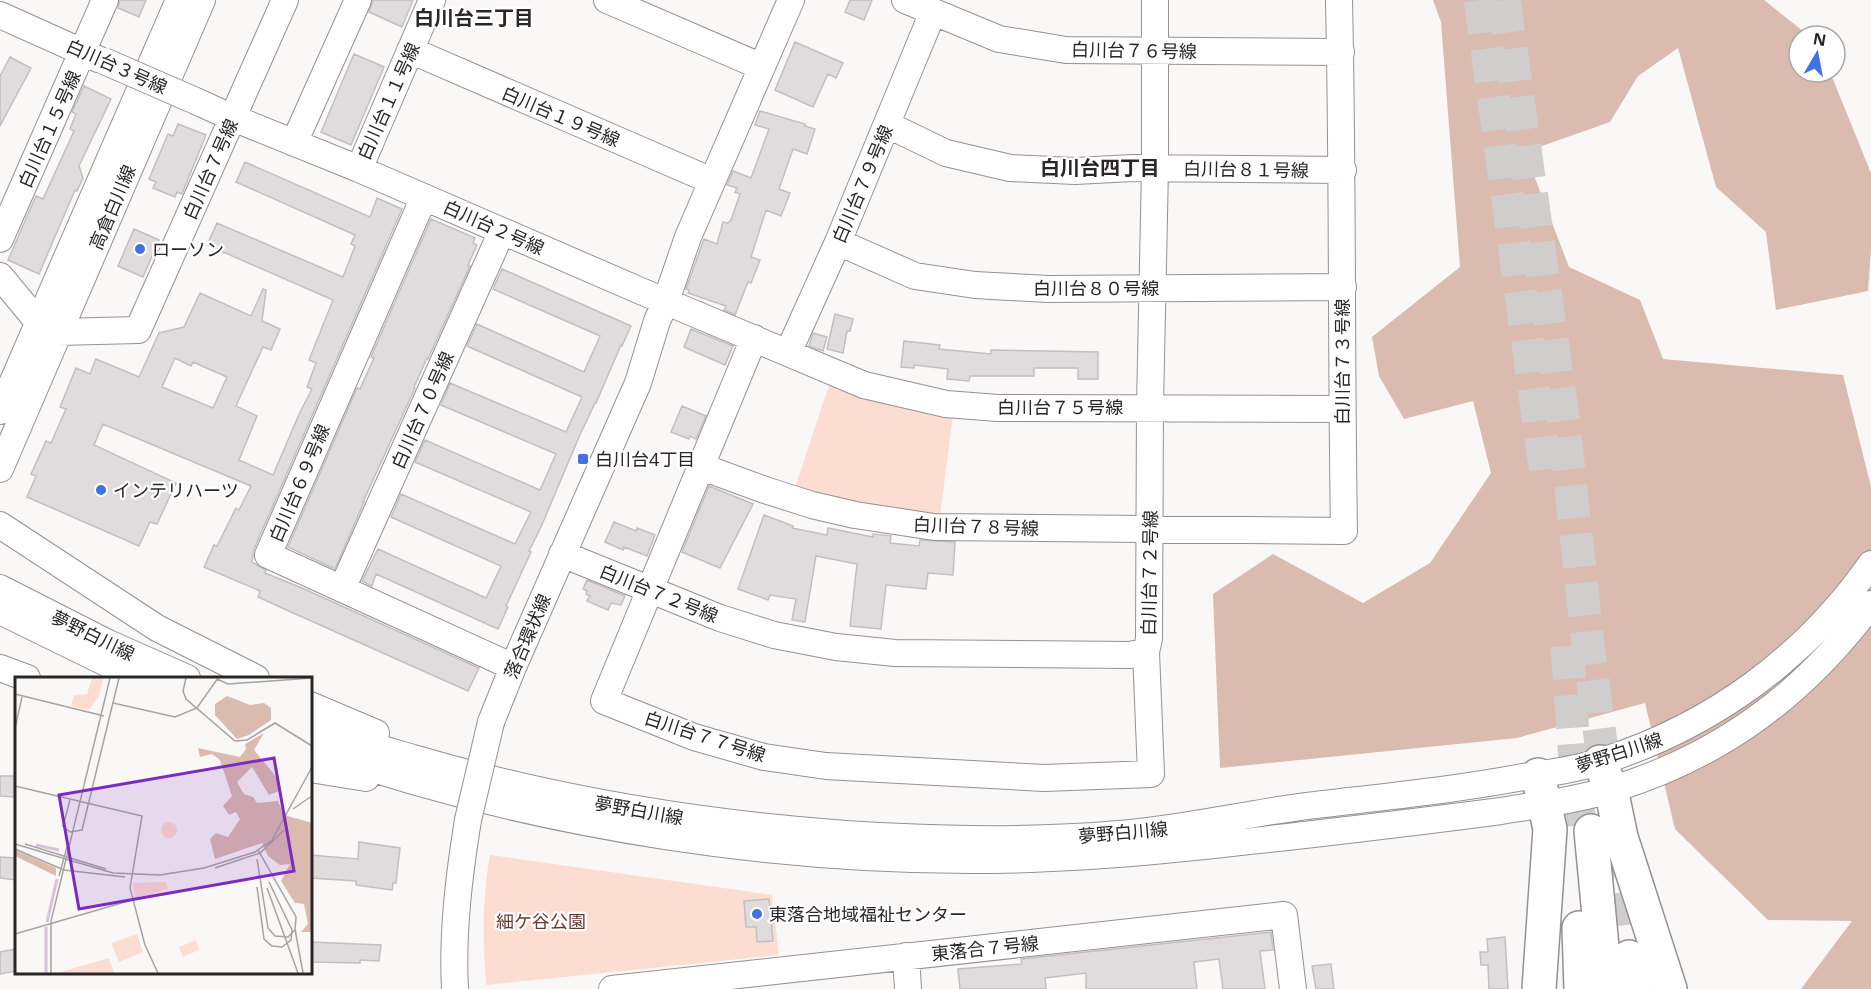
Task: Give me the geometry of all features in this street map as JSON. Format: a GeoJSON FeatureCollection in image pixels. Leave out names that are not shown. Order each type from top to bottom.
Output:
{"type":"FeatureCollection","features":[{"type":"Feature","properties":{"kind":"highway"},"geometry":{"type":"LineString","coordinates":[[1606,776],[1621,837],[1670,989]]}},
{"type":"Feature","properties":{"kind":"highway"},"geometry":{"type":"LineString","coordinates":[[1539,989],[1550,829],[1542,789]]}},
{"type":"Feature","properties":{"kind":"highway"},"geometry":{"type":"LineString","coordinates":[[1581,989],[1586,833],[1606,989]]}},
{"type":"Feature","properties":{"kind":"street","name":"白川台１５号線"},"geometry":{"type":"LineString","coordinates":[[0,239],[94,56],[105,0]]}},
{"type":"Feature","properties":{"kind":"street","name":"高倉白川線"},"geometry":{"type":"LineString","coordinates":[[49,328],[180,0]]}},
{"type":"Feature","properties":{"kind":"street","name":"高倉白川線"},"geometry":{"type":"LineString","coordinates":[[0,469],[11,412],[202,0]]}},
{"type":"Feature","properties":{"kind":"street","name":"白川台７号線"},"geometry":{"type":"LineString","coordinates":[[49,328],[138,330],[285,0]]}},
{"type":"Feature","properties":{"kind":"street"},"geometry":{"type":"LineString","coordinates":[[294,143],[358,0]]}},
{"type":"Feature","properties":{"kind":"street","name":"白川台１１号線"},"geometry":{"type":"LineString","coordinates":[[359,169],[432,0]]}},
{"type":"Feature","properties":{"kind":"street"},"geometry":{"type":"LineString","coordinates":[[607,0],[762,67]]}},
{"type":"Feature","properties":{"kind":"street","name":"落合環状線"},"geometry":{"type":"LineString","coordinates":[[455,989],[457,890],[468,820],[491,722],[638,383],[657,321],[688,237],[791,0]]}},
{"type":"Feature","properties":{"kind":"street","name":"白川台７６号線"},"geometry":{"type":"LineString","coordinates":[[905,0],[999,39],[1066,50],[1341,52]]}},
{"type":"Feature","properties":{"kind":"street","name":"白川台７２号線"},"geometry":{"type":"LineString","coordinates":[[562,554],[720,618],[774,635],[836,647],[925,653],[1129,656],[1146,652],[1149,639],[1150,407],[1141,287],[1144,168],[1155,50],[1155,0]]}},
{"type":"Feature","properties":{"kind":"street","name":"白川台７３号線"},"geometry":{"type":"LineString","coordinates":[[1150,530],[1344,531],[1341,409],[1343,170],[1340,0]]}},
{"type":"Feature","properties":{"kind":"street","name":"白川台７９号線"},"geometry":{"type":"LineString","coordinates":[[788,353],[847,246],[896,129],[933,12]]}},
{"type":"Feature","properties":{"kind":"street","name":"白川台３号線"},"geometry":{"type":"LineString","coordinates":[[0,15],[233,118]]}},
{"type":"Feature","properties":{"kind":"street","name":"白川台１９号線"},"geometry":{"type":"LineString","coordinates":[[410,50],[712,181]]}},
{"type":"Feature","properties":{"kind":"street","name":"白川台２号線"},"geometry":{"type":"LineString","coordinates":[[233,118],[359,169],[754,338]]}},
{"type":"Feature","properties":{"kind":"street","name":"白川台８１号線"},"geometry":{"type":"LineString","coordinates":[[896,129],[946,153],[1010,168],[1074,171],[1144,168],[1343,170]]}},
{"type":"Feature","properties":{"kind":"street","name":"白川台６９号線"},"geometry":{"type":"LineString","coordinates":[[424,197],[268,555],[513,667]]}},
{"type":"Feature","properties":{"kind":"street","name":"白川台７０号線"},"geometry":{"type":"LineString","coordinates":[[342,589],[502,231]]}},
{"type":"Feature","properties":{"kind":"street","name":"白川台８０号線"},"geometry":{"type":"LineString","coordinates":[[847,246],[915,276],[975,285],[1048,289],[1343,287]]}},
{"type":"Feature","properties":{"kind":"street"},"geometry":{"type":"LineString","coordinates":[[0,276],[49,328]]}},
{"type":"Feature","properties":{"kind":"street","name":"白川台７５号線"},"geometry":{"type":"LineString","coordinates":[[754,338],[864,385],[946,404],[998,408],[1341,409]]}},
{"type":"Feature","properties":{"kind":"street","name":"白川台７７号線"},"geometry":{"type":"LineString","coordinates":[[754,338],[604,701],[694,736],[764,757],[826,766],[1044,778],[1123,777],[1151,774],[1146,652]]}},
{"type":"Feature","properties":{"kind":"street","name":"白川台７８号線"},"geometry":{"type":"LineString","coordinates":[[702,467],[812,505],[907,524],[986,529],[1150,530]]}},
{"type":"Feature","properties":{"kind":"street"},"geometry":{"type":"LineString","coordinates":[[0,525],[158,628],[254,677]]}},
{"type":"Feature","properties":{"kind":"street","name":"夢野白川線"},"geometry":{"type":"LineString","coordinates":[[1606,776],[1736,698],[1782,664],[1818,629],[1853,589],[1871,564]]}},
{"type":"Feature","properties":{"kind":"street","name":"夢野白川線"},"geometry":{"type":"LineString","coordinates":[[0,588],[108,643],[185,677]]}},
{"type":"Feature","properties":{"kind":"street","name":"夢野白川線"},"geometry":{"type":"LineString","coordinates":[[312,727],[440,777],[569,818],[716,842],[835,855],[965,860],[1099,856],[1450,818],[1542,789],[1678,764],[1710,749],[1763,715],[1818,667],[1852,630],[1871,604]]}},
{"type":"Feature","properties":{"kind":"street","name":"夢野白川線"},"geometry":{"type":"LineString","coordinates":[[0,611],[135,677]]}},
{"type":"Feature","properties":{"kind":"street"},"geometry":{"type":"LineString","coordinates":[[0,668],[24,677]]}},
{"type":"Feature","properties":{"kind":"street"},"geometry":{"type":"LineString","coordinates":[[312,706],[365,727],[440,777]]}},
{"type":"Feature","properties":{"kind":"street","name":"夢野白川線"},"geometry":{"type":"LineString","coordinates":[[312,748],[440,777]]}},
{"type":"Feature","properties":{"kind":"street"},"geometry":{"type":"LineString","coordinates":[[312,769],[440,777]]}},
{"type":"Feature","properties":{"kind":"street","name":"東落合７号線"},"geometry":{"type":"LineString","coordinates":[[612,989],[1284,915],[1293,989]]}},
{"type":"Feature","properties":{"kind":"street"},"geometry":{"type":"LineString","coordinates":[[906,957],[908,989]]}},
{"type":"Feature","properties":{"kind":"green space"},"geometry":{"type":"Polygon","coordinates":[[[830,382],[953,415],[940,516],[899,513],[795,488],[830,382]]]}},
{"type":"Feature","properties":{"kind":"green space","name":"細ケ谷公園"},"geometry":{"type":"Polygon","coordinates":[[[490,855],[772,895],[779,955],[486,985],[484,920],[490,855]]]}},
{"type":"Feature","properties":{"kind":"shaded area"},"geometry":{"type":"Polygon","coordinates":[[[1433,0],[1764,0],[1794,24],[1787,24],[1787,84],[1835,84],[1871,173],[1871,249],[1868,291],[1776,310],[1766,232],[1716,187],[1678,48],[1638,76],[1610,122],[1525,152],[1569,267],[1640,300],[1663,359],[1843,375],[1871,487],[1871,989],[1801,989],[1852,921],[1768,920],[1675,829],[1645,703],[1517,738],[1220,768],[1213,594],[1273,554],[1363,603],[1430,563],[1491,473],[1473,401],[1404,419],[1379,376],[1372,337],[1460,267],[1441,22],[1433,0]]]}},
{"type":"Feature","properties":{"kind":"building"},"geometry":{"type":"Polygon","coordinates":[[[120,0],[146,0],[139,17],[118,8],[120,0]]]}},
{"type":"Feature","properties":{"kind":"building"},"geometry":{"type":"Polygon","coordinates":[[[373,0],[413,0],[402,27],[369,12],[373,0]]]}},
{"type":"Feature","properties":{"kind":"building"},"geometry":{"type":"Polygon","coordinates":[[[850,0],[872,0],[864,20],[845,12],[850,0]]]}},
{"type":"Feature","properties":{"kind":"building"},"geometry":{"type":"Polygon","coordinates":[[[795,42],[843,63],[836,78],[828,74],[813,107],[775,90],[795,42]]]}},
{"type":"Feature","properties":{"kind":"building"},"geometry":{"type":"Polygon","coordinates":[[[354,54],[384,67],[351,145],[321,132],[354,54]]]}},
{"type":"Feature","properties":{"kind":"building"},"geometry":{"type":"Polygon","coordinates":[[[10,57],[31,68],[0,126],[0,76],[10,57]]]}},
{"type":"Feature","properties":{"kind":"building"},"geometry":{"type":"Polygon","coordinates":[[[84,86],[111,99],[79,166],[83,178],[77,191],[75,190],[39,274],[8,260],[36,196],[43,199],[74,131],[70,129],[76,114],[72,112],[84,86]]]}},
{"type":"Feature","properties":{"kind":"building"},"geometry":{"type":"Polygon","coordinates":[[[760,111],[815,129],[807,154],[793,149],[779,189],[790,193],[781,216],[766,210],[751,257],[760,260],[751,283],[748,282],[735,315],[724,310],[726,306],[688,293],[689,290],[686,289],[704,239],[717,244],[723,222],[728,223],[731,220],[740,194],[735,192],[737,188],[727,185],[733,171],[751,178],[769,129],[755,125],[760,111]]]}},
{"type":"Feature","properties":{"kind":"building"},"geometry":{"type":"Polygon","coordinates":[[[178,124],[206,135],[182,194],[177,192],[175,197],[153,188],[156,182],[149,179],[168,134],[173,136],[178,124]]]}},
{"type":"Feature","properties":{"kind":"building"},"geometry":{"type":"Polygon","coordinates":[[[245,162],[370,217],[377,198],[402,209],[254,549],[252,562],[266,570],[265,573],[479,668],[468,691],[258,597],[260,591],[204,567],[214,545],[217,546],[236,508],[239,510],[251,486],[103,424],[94,445],[176,483],[157,524],[150,522],[139,546],[27,497],[36,476],[31,474],[46,441],[51,443],[66,409],[60,407],[76,368],[90,374],[96,359],[139,377],[159,333],[184,327],[200,293],[251,316],[263,289],[266,290],[262,321],[280,329],[271,350],[263,347],[236,406],[257,416],[239,460],[273,475],[312,389],[307,387],[316,363],[309,360],[333,300],[207,245],[217,223],[343,277],[355,246],[351,244],[355,235],[236,182],[245,162]],[[175,358],[162,387],[213,408],[227,377],[193,362],[191,366],[175,358]]]}},
{"type":"Feature","properties":{"kind":"building"},"geometry":{"type":"Polygon","coordinates":[[[431,219],[475,238],[473,243],[477,245],[468,265],[470,266],[414,387],[335,569],[288,547],[357,388],[360,389],[374,358],[371,357],[431,219]]]}},
{"type":"Feature","properties":{"kind":"building","name":"ローソン"},"geometry":{"type":"Polygon","coordinates":[[[134,229],[159,240],[143,277],[118,266],[134,229]]]}},
{"type":"Feature","properties":{"kind":"building"},"geometry":{"type":"Polygon","coordinates":[[[502,269],[631,326],[579,437],[498,629],[376,574],[372,586],[362,581],[378,549],[486,598],[501,566],[391,517],[401,494],[515,544],[531,512],[415,462],[425,440],[540,490],[556,454],[441,405],[450,383],[566,432],[582,397],[467,346],[477,324],[584,372],[600,336],[493,289],[502,269]]]}},
{"type":"Feature","properties":{"kind":"building"},"geometry":{"type":"Polygon","coordinates":[[[835,314],[853,319],[850,331],[847,331],[843,353],[827,349],[835,314]]]}},
{"type":"Feature","properties":{"kind":"building"},"geometry":{"type":"Polygon","coordinates":[[[691,329],[733,346],[725,365],[684,347],[691,329]]]}},
{"type":"Feature","properties":{"kind":"building"},"geometry":{"type":"Polygon","coordinates":[[[813,333],[827,337],[823,351],[809,346],[813,333]]]}},
{"type":"Feature","properties":{"kind":"building"},"geometry":{"type":"Polygon","coordinates":[[[904,341],[940,345],[939,349],[991,354],[991,350],[1098,352],[1098,379],[1078,379],[1078,368],[1034,368],[1034,376],[970,376],[969,381],[947,379],[948,369],[914,365],[914,368],[901,367],[904,341]]]}},
{"type":"Feature","properties":{"kind":"building"},"geometry":{"type":"Polygon","coordinates":[[[682,406],[706,416],[696,439],[690,436],[689,439],[671,432],[682,406]]]}},
{"type":"Feature","properties":{"kind":"building"},"geometry":{"type":"Polygon","coordinates":[[[709,486],[753,504],[720,568],[682,552],[709,486]]]}},
{"type":"Feature","properties":{"kind":"building"},"geometry":{"type":"Polygon","coordinates":[[[764,515],[793,526],[792,528],[827,535],[828,528],[873,537],[873,534],[891,536],[890,543],[919,546],[920,540],[955,542],[953,575],[928,573],[926,589],[886,585],[881,629],[850,626],[857,564],[816,556],[805,622],[792,620],[796,599],[770,595],[768,600],[738,589],[764,515]]]}},
{"type":"Feature","properties":{"kind":"building"},"geometry":{"type":"Polygon","coordinates":[[[614,522],[636,531],[637,528],[655,535],[647,556],[624,547],[623,550],[605,542],[614,522]]]}},
{"type":"Feature","properties":{"kind":"building"},"geometry":{"type":"Polygon","coordinates":[[[587,580],[625,596],[621,605],[611,603],[608,610],[587,601],[590,596],[583,589],[587,580]]]}},
{"type":"Feature","properties":{"kind":"building"},"geometry":{"type":"Polygon","coordinates":[[[0,776],[15,776],[15,797],[0,796],[0,776]]]}},
{"type":"Feature","properties":{"kind":"building"},"geometry":{"type":"Polygon","coordinates":[[[359,842],[400,848],[396,883],[393,883],[392,890],[356,885],[356,881],[312,878],[312,855],[358,859],[359,842]]]}},
{"type":"Feature","properties":{"kind":"building"},"geometry":{"type":"Polygon","coordinates":[[[0,857],[15,858],[15,880],[0,878],[0,857]]]}},
{"type":"Feature","properties":{"kind":"building","name":"東落合地域福祉センター"},"geometry":{"type":"Polygon","coordinates":[[[769,899],[773,941],[757,942],[756,927],[746,927],[744,901],[769,899]]]}},
{"type":"Feature","properties":{"kind":"building"},"geometry":{"type":"Polygon","coordinates":[[[1271,932],[1273,950],[1260,951],[1265,989],[1223,989],[1219,959],[1194,962],[1197,989],[1086,989],[1086,973],[1045,978],[1046,989],[960,989],[958,969],[1022,964],[1021,959],[1271,932]]]}},
{"type":"Feature","properties":{"kind":"building"},"geometry":{"type":"Polygon","coordinates":[[[1505,937],[1508,989],[1489,989],[1488,965],[1481,965],[1480,952],[1488,952],[1487,939],[1505,937]]]}},
{"type":"Feature","properties":{"kind":"building"},"geometry":{"type":"Polygon","coordinates":[[[312,942],[381,945],[379,961],[360,960],[360,963],[312,962],[312,942]]]}},
{"type":"Feature","properties":{"kind":"building"},"geometry":{"type":"Polygon","coordinates":[[[15,949],[15,971],[0,974],[0,952],[15,949]]]}},
{"type":"Feature","properties":{"kind":"building"},"geometry":{"type":"Polygon","coordinates":[[[1331,964],[1334,989],[1316,989],[1312,966],[1331,964]]]}},
{"type":"Feature","properties":{"kind":"tunnel"},"geometry":{"type":"LineString","coordinates":[[1480,0],[1547,481]]}},
{"type":"Feature","properties":{"kind":"tunnel"},"geometry":{"type":"LineString","coordinates":[[1504,0],[1564,425],[1588,644],[1607,789]]}},
{"type":"Feature","properties":{"kind":"tunnel"},"geometry":{"type":"LineString","coordinates":[[1567,646],[1580,834]]}},
{"type":"Feature","properties":{"kind":"tunnel"},"geometry":{"type":"LineString","coordinates":[[1614,844],[1629,957]]}},
{"type":"Feature","properties":{"kind":"place","name":"ローソン"},"geometry":{"type":"Point","coordinates":[140,249]}},
{"type":"Feature","properties":{"kind":"place","name":"白川台4丁目"},"geometry":{"type":"Point","coordinates":[583,459]}},
{"type":"Feature","properties":{"kind":"place","name":"インテリハーツ"},"geometry":{"type":"Point","coordinates":[101,490]}},
{"type":"Feature","properties":{"kind":"place","name":"東落合地域福祉センター"},"geometry":{"type":"Point","coordinates":[757,914]}},
{"type":"Feature","properties":{"kind":"district","name":"白川台三丁目"},"geometry":{"type":"Point","coordinates":[474,17]}},
{"type":"Feature","properties":{"kind":"district","name":"白川台四丁目"},"geometry":{"type":"Point","coordinates":[1100,167]}}]}
